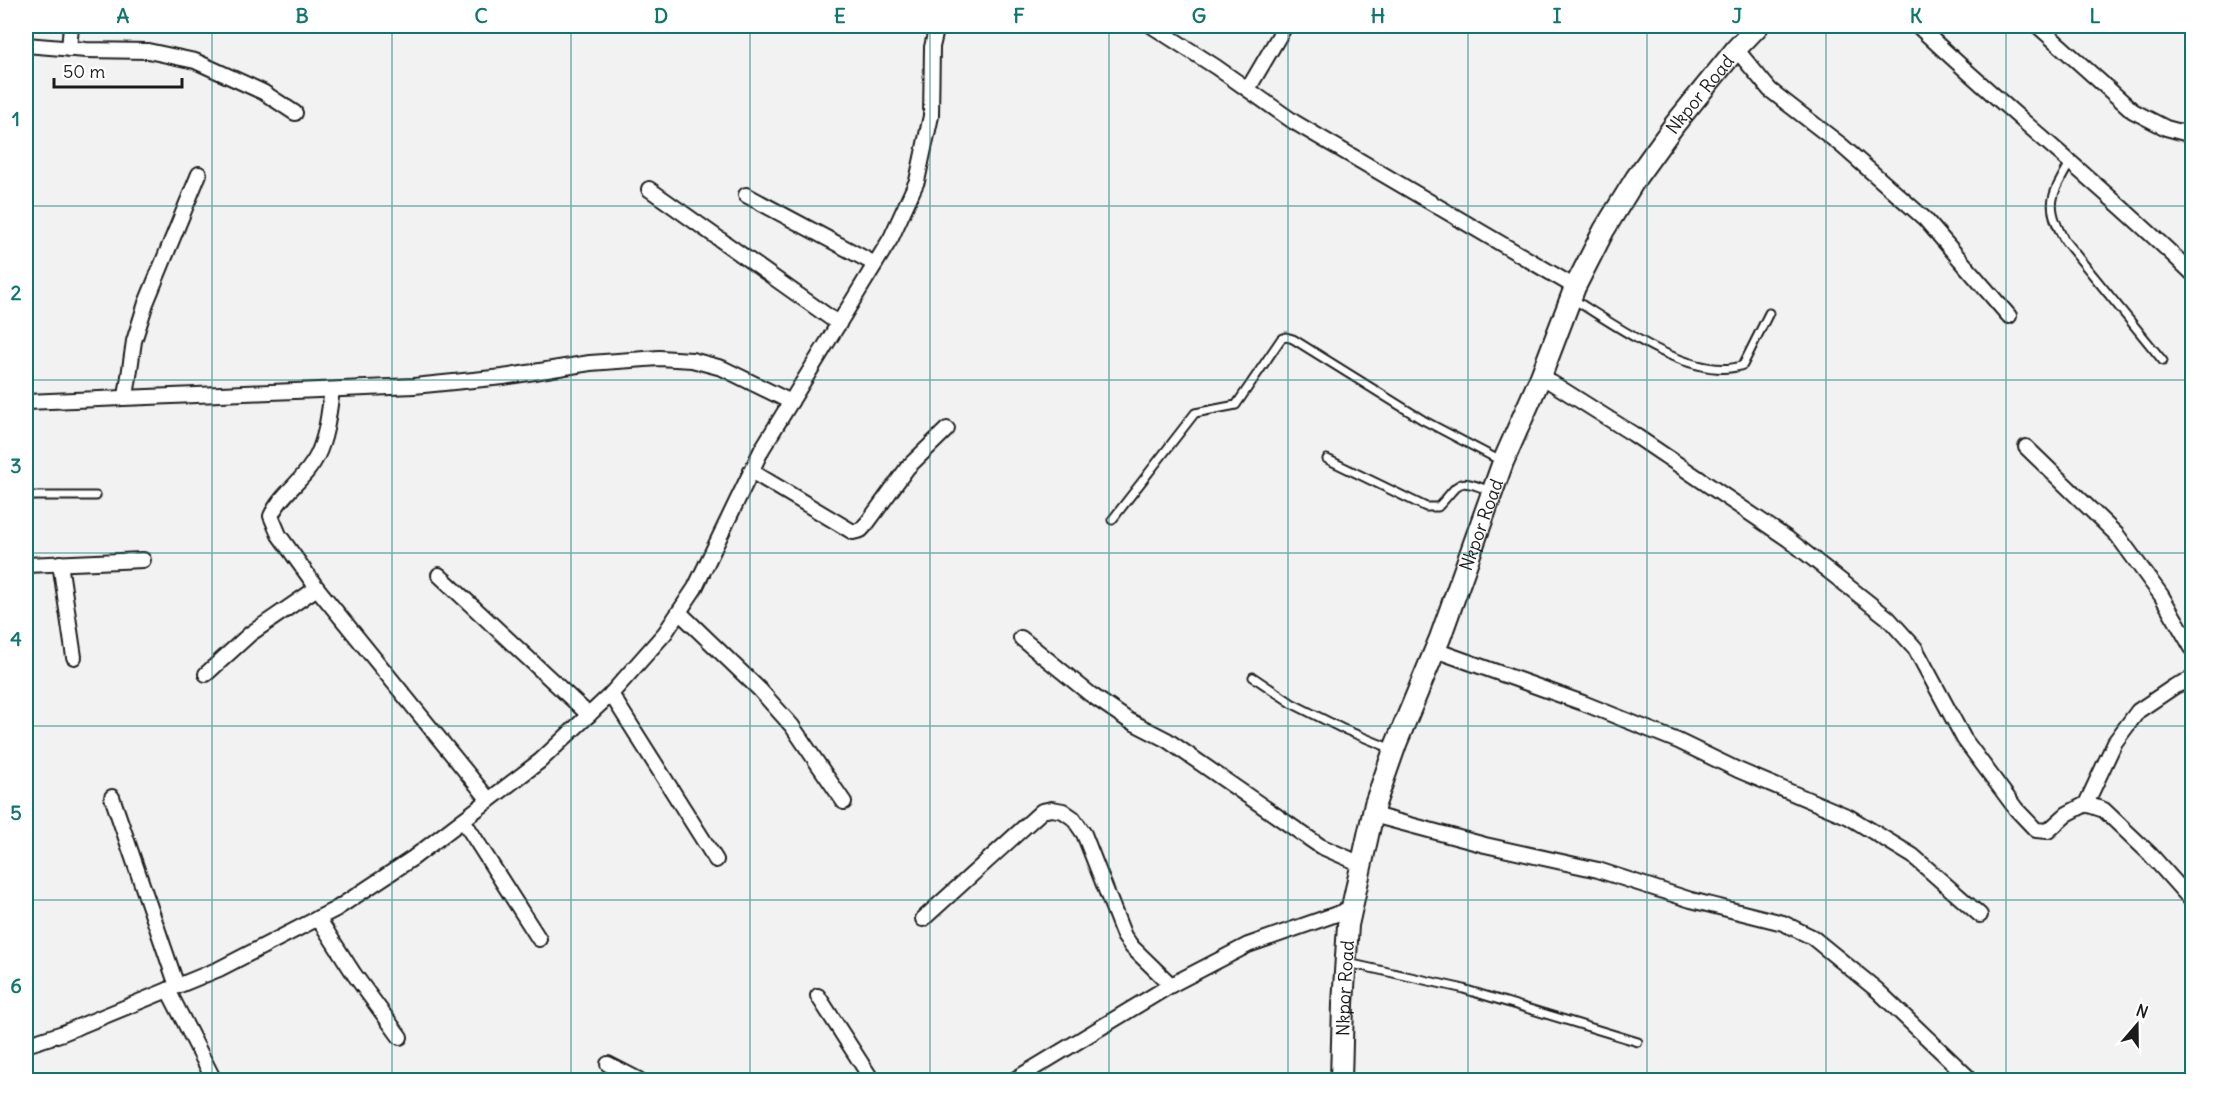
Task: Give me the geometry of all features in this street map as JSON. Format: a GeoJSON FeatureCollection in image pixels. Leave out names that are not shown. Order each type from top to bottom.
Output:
{"type":"FeatureCollection","features":[{"type":"Feature","properties":{"kind":"street"},"geometry":{"type":"LineString","coordinates":[[69,49],[71,26]]}},
{"type":"Feature","properties":{"kind":"street"},"geometry":{"type":"LineString","coordinates":[[26,1046],[219,969],[336,909],[413,858],[540,762],[611,694],[665,633],[695,588],[751,471],[891,238],[916,181],[931,116],[932,47],[937,26]]}},
{"type":"Feature","properties":{"kind":"street"},"geometry":{"type":"LineString","coordinates":[[1152,26],[1294,122],[1573,292]]}},
{"type":"Feature","properties":{"kind":"street"},"geometry":{"type":"LineString","coordinates":[[1248,89],[1285,26]]}},
{"type":"Feature","properties":{"kind":"street","name":"Nkpor Road"},"geometry":{"type":"LineString","coordinates":[[1341,1080],[1348,925],[1372,815],[1394,750],[1435,650],[1503,462],[1541,376],[1573,292],[1604,230],[1636,178],[1675,124],[1736,49],[1758,26]]}},
{"type":"Feature","properties":{"kind":"street"},"geometry":{"type":"LineString","coordinates":[[1918,26],[1973,78],[2070,161],[2193,273]]}},
{"type":"Feature","properties":{"kind":"street"},"geometry":{"type":"LineString","coordinates":[[2038,26],[2133,111],[2166,128],[2193,135]]}},
{"type":"Feature","properties":{"kind":"street"},"geometry":{"type":"LineString","coordinates":[[26,45],[69,49],[148,51],[195,61],[263,92],[295,113]]}},
{"type":"Feature","properties":{"kind":"street"},"geometry":{"type":"LineString","coordinates":[[1736,49],[1770,90],[1841,145],[1924,219],[2008,316]]}},
{"type":"Feature","properties":{"kind":"street"},"geometry":{"type":"LineString","coordinates":[[126,397],[134,341],[146,303],[199,174]]}},
{"type":"Feature","properties":{"kind":"street"},"geometry":{"type":"LineString","coordinates":[[649,189],[839,324]]}},
{"type":"Feature","properties":{"kind":"street"},"geometry":{"type":"LineString","coordinates":[[746,195],[875,264]]}},
{"type":"Feature","properties":{"kind":"street"},"geometry":{"type":"LineString","coordinates":[[26,402],[414,386],[503,377],[590,363],[658,358],[692,360],[722,369],[791,402]]}},
{"type":"Feature","properties":{"kind":"street"},"geometry":{"type":"LineString","coordinates":[[1541,376],[1633,434],[1788,539],[1888,618],[1915,648],[1964,739],[2016,809],[2036,830],[2048,831],[2067,814],[2085,804],[2115,742],[2138,711],[2175,686],[2193,679]]}},
{"type":"Feature","properties":{"kind":"street"},"geometry":{"type":"LineString","coordinates":[[332,390],[327,422],[318,455],[297,483],[276,505],[271,516],[279,535],[317,588],[489,800]]}},
{"type":"Feature","properties":{"kind":"street"},"geometry":{"type":"LineString","coordinates":[[751,471],[846,530],[853,532],[861,530],[908,467],[947,429]]}},
{"type":"Feature","properties":{"kind":"street"},"geometry":{"type":"LineString","coordinates":[[2026,447],[2117,535],[2161,595],[2193,648]]}},
{"type":"Feature","properties":{"kind":"street"},"geometry":{"type":"LineString","coordinates":[[26,565],[143,560]]}},
{"type":"Feature","properties":{"kind":"street"},"geometry":{"type":"LineString","coordinates":[[60,563],[74,657]]}},
{"type":"Feature","properties":{"kind":"street"},"geometry":{"type":"LineString","coordinates":[[439,575],[589,715]]}},
{"type":"Feature","properties":{"kind":"street"},"geometry":{"type":"LineString","coordinates":[[206,674],[250,634],[317,588]]}},
{"type":"Feature","properties":{"kind":"street"},"geometry":{"type":"LineString","coordinates":[[679,612],[760,690],[785,719],[844,802]]}},
{"type":"Feature","properties":{"kind":"street"},"geometry":{"type":"LineString","coordinates":[[1021,638],[1090,694],[1128,720],[1167,740],[1320,846],[1361,864]]}},
{"type":"Feature","properties":{"kind":"street"},"geometry":{"type":"LineString","coordinates":[[1435,650],[1583,703],[1678,741],[1738,770],[1849,817],[1913,856],[1980,915]]}},
{"type":"Feature","properties":{"kind":"street"},"geometry":{"type":"LineString","coordinates":[[611,694],[716,860]]}},
{"type":"Feature","properties":{"kind":"street"},"geometry":{"type":"LineString","coordinates":[[112,797],[173,988],[214,1080]]}},
{"type":"Feature","properties":{"kind":"street"},"geometry":{"type":"LineString","coordinates":[[2085,804],[2104,810],[2150,854],[2193,901]]}},
{"type":"Feature","properties":{"kind":"street"},"geometry":{"type":"LineString","coordinates":[[923,919],[1042,811],[1052,808],[1063,811],[1073,819],[1084,834],[1124,936],[1132,947],[1172,985]]}},
{"type":"Feature","properties":{"kind":"street"},"geometry":{"type":"LineString","coordinates":[[1372,815],[1485,845],[1598,870],[1691,900],[1783,923],[1812,937],[1877,990],[1971,1080]]}},
{"type":"Feature","properties":{"kind":"street"},"geometry":{"type":"LineString","coordinates":[[463,820],[539,939]]}},
{"type":"Feature","properties":{"kind":"street"},"geometry":{"type":"LineString","coordinates":[[1014,1080],[1172,985],[1248,945],[1351,909]]}},
{"type":"Feature","properties":{"kind":"street"},"geometry":{"type":"LineString","coordinates":[[318,918],[354,974],[400,1037]]}},
{"type":"Feature","properties":{"kind":"street"},"geometry":{"type":"LineString","coordinates":[[818,996],[872,1080]]}},
{"type":"Feature","properties":{"kind":"street"},"geometry":{"type":"LineString","coordinates":[[608,1064],[639,1080]]}},
{"type":"Feature","properties":{"kind":"lane"},"geometry":{"type":"LineString","coordinates":[[2070,161],[2053,196],[2051,206],[2054,221],[2065,241],[2163,361]]}},
{"type":"Feature","properties":{"kind":"lane"},"geometry":{"type":"LineString","coordinates":[[1573,292],[1644,343],[1672,358],[1724,369],[1743,365],[1770,313]]}},
{"type":"Feature","properties":{"kind":"lane"},"geometry":{"type":"LineString","coordinates":[[1112,520],[1195,413],[1236,405],[1281,339],[1286,337],[1293,339],[1423,420],[1503,462]]}},
{"type":"Feature","properties":{"kind":"lane"},"geometry":{"type":"LineString","coordinates":[[1327,459],[1426,507],[1438,507],[1461,482],[1493,492]]}},
{"type":"Feature","properties":{"kind":"lane"},"geometry":{"type":"LineString","coordinates":[[26,496],[96,496]]}},
{"type":"Feature","properties":{"kind":"lane"},"geometry":{"type":"LineString","coordinates":[[1253,677],[1293,704],[1341,728],[1394,750]]}},
{"type":"Feature","properties":{"kind":"lane"},"geometry":{"type":"LineString","coordinates":[[1346,963],[1460,988],[1638,1042]]}}]}
